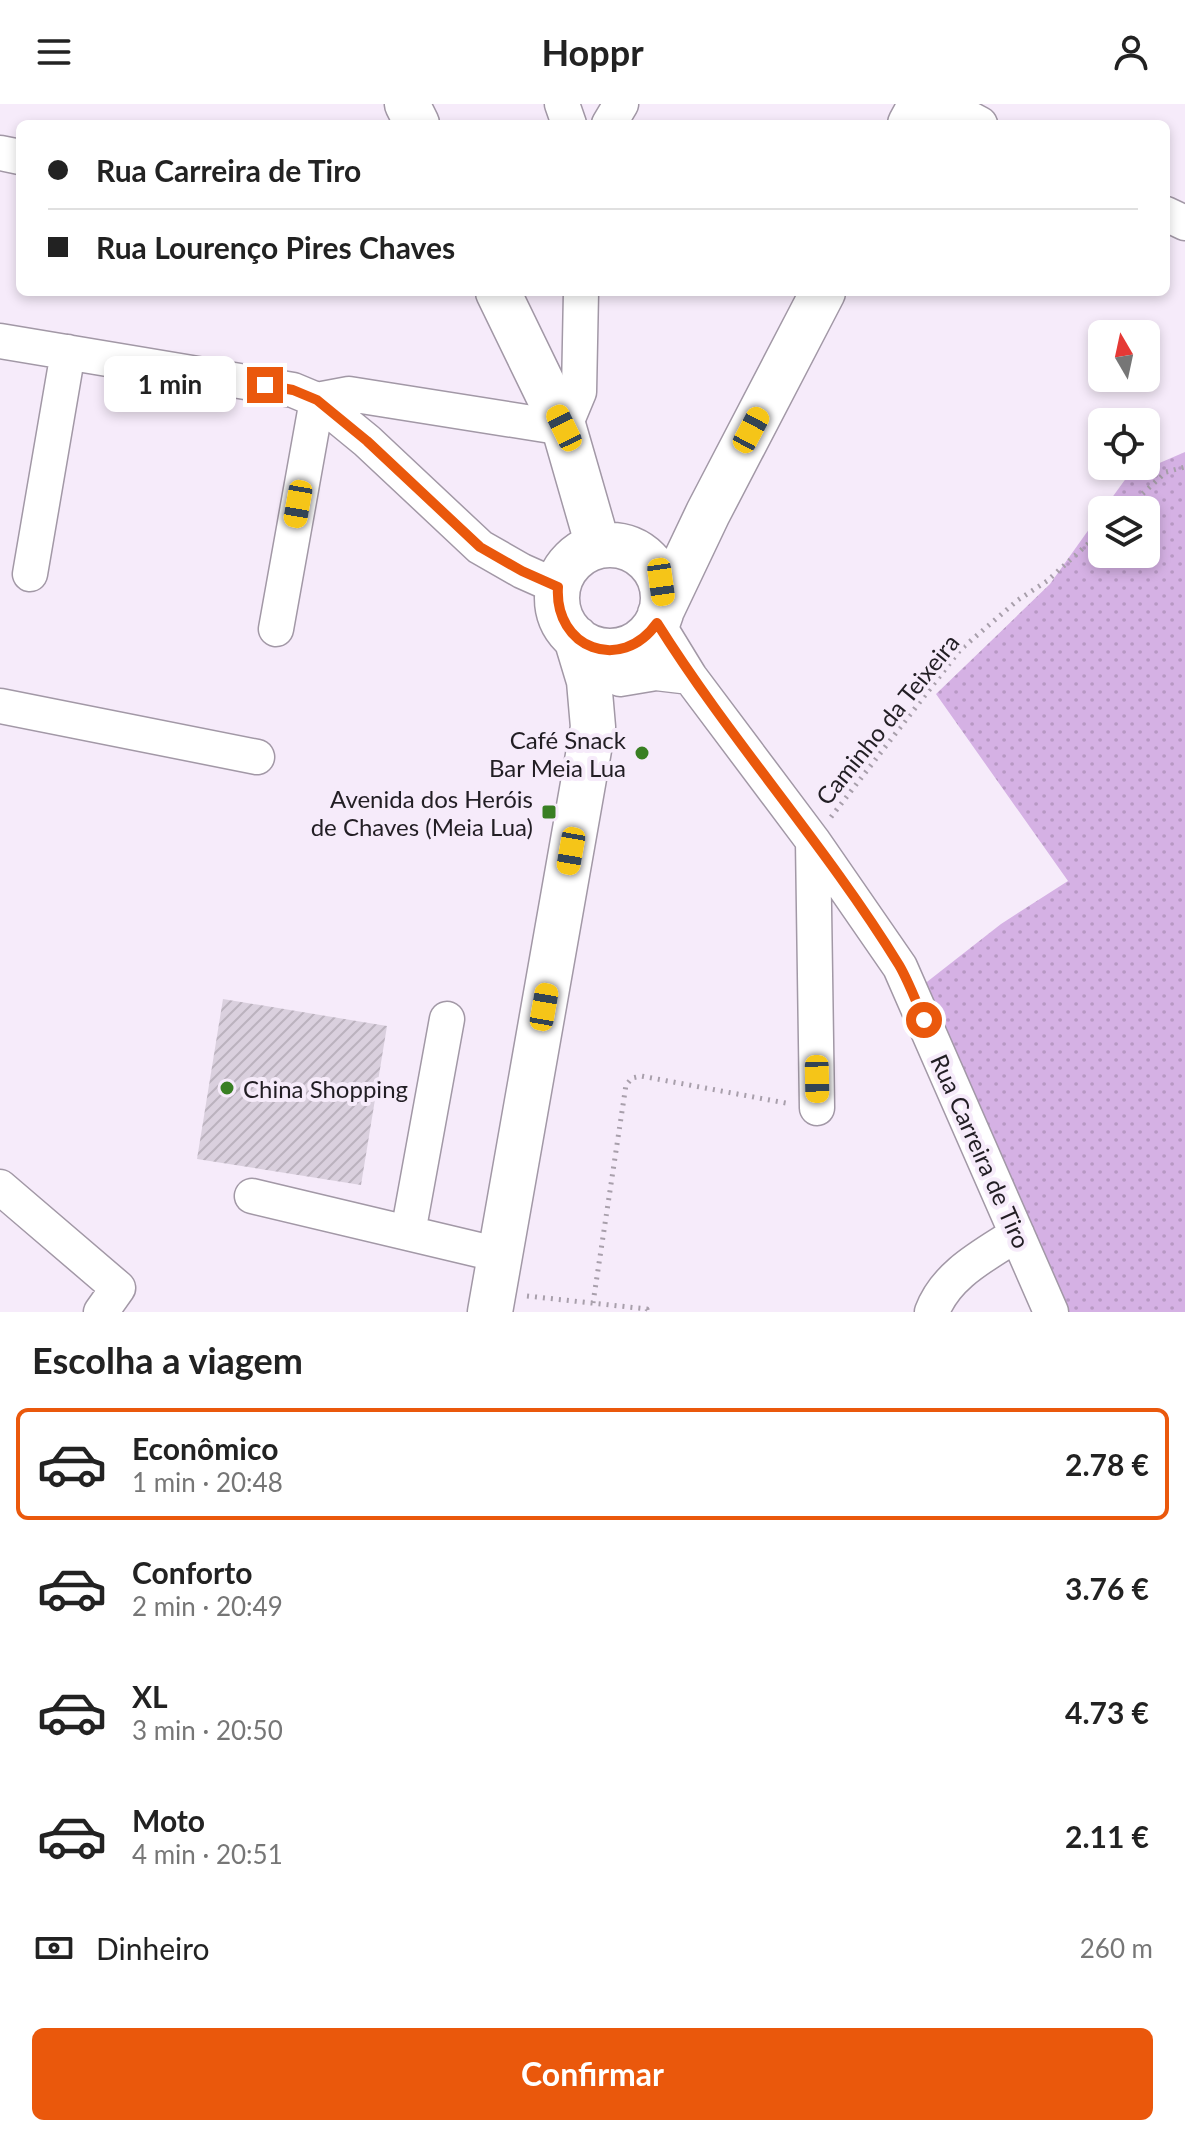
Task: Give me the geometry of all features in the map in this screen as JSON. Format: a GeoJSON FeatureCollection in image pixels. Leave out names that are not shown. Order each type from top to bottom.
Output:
{"type":"FeatureCollection","features":[{"type":"Feature","properties":{"kind":"main road"},"geometry":{"type":"LineString","coordinates":[[500,296],[564,428],[613,547],[648,562],[661,582],[663,598],[656,623],[638,643],[623,649],[606,650],[590,647],[576,638]]}},
{"type":"Feature","properties":{"kind":"main road"},"geometry":{"type":"LineString","coordinates":[[593,727],[656,623],[708,513],[821,296]]}},
{"type":"Feature","properties":{"kind":"main road"},"geometry":{"type":"LineString","coordinates":[[495,1286],[593,727],[589,681],[576,638],[560,615],[558,587],[572,561],[584,551],[669,538],[708,513]]}},
{"type":"Feature","properties":{"kind":"street"},"geometry":{"type":"LineString","coordinates":[[942,104],[972,120]]}},
{"type":"Feature","properties":{"kind":"street"},"geometry":{"type":"LineString","coordinates":[[317,400],[349,394],[564,428],[579,392],[581,296]]}},
{"type":"Feature","properties":{"kind":"street"},"geometry":{"type":"LineString","coordinates":[[0,341],[293,390],[317,400],[367,441],[480,547],[558,587]]}},
{"type":"Feature","properties":{"kind":"street"},"geometry":{"type":"LineString","coordinates":[[30,574],[68,352]]}},
{"type":"Feature","properties":{"kind":"street"},"geometry":{"type":"LineString","coordinates":[[276,629],[317,400]]}},
{"type":"Feature","properties":{"kind":"street","name":"Rua Carreira de Tiro"},"geometry":{"type":"LineString","coordinates":[[656,623],[690,677],[813,841],[900,967],[1051,1312]]}},
{"type":"Feature","properties":{"kind":"street"},"geometry":{"type":"LineString","coordinates":[[620,679],[656,673],[690,677]]}},
{"type":"Feature","properties":{"kind":"street"},"geometry":{"type":"LineString","coordinates":[[0,706],[257,757]]}},
{"type":"Feature","properties":{"kind":"street"},"geometry":{"type":"LineString","coordinates":[[813,841],[817,1108]]}},
{"type":"Feature","properties":{"kind":"street"},"geometry":{"type":"LineString","coordinates":[[408,1233],[447,1019]]}},
{"type":"Feature","properties":{"kind":"street"},"geometry":{"type":"LineString","coordinates":[[0,1187],[118,1288],[101,1312]]}},
{"type":"Feature","properties":{"kind":"street"},"geometry":{"type":"LineString","coordinates":[[252,1196],[408,1233],[495,1286]]}},
{"type":"Feature","properties":{"kind":"street"},"geometry":{"type":"LineString","coordinates":[[932,1312],[938,1295],[955,1277],[1017,1234]]}},
{"type":"Feature","properties":{"kind":"path"},"geometry":{"type":"LineString","coordinates":[[1140,496],[1166,472],[1185,467]]}},
{"type":"Feature","properties":{"kind":"path","name":"Caminho da Teixeira"},"geometry":{"type":"LineString","coordinates":[[813,841],[960,650],[1018,600],[1047,581],[1088,544]]}},
{"type":"Feature","properties":{"kind":"path"},"geometry":{"type":"LineString","coordinates":[[593,1303],[626,1085],[632,1078],[641,1076],[817,1108]]}},
{"type":"Feature","properties":{"kind":"path"},"geometry":{"type":"LineString","coordinates":[[495,1286],[647,1309],[648,1312]]}},
{"type":"Feature","properties":{"kind":"shaded area"},"geometry":{"type":"Polygon","coordinates":[[[1185,452],[1185,1312],[1064,1312],[923,985],[1001,924],[1068,881],[936,694],[1050,584],[1088,531],[1088,568],[1160,568],[1160,496],[1113,496],[1125,480],[1160,480],[1160,463],[1185,452]]]}},
{"type":"Feature","properties":{"kind":"building"},"geometry":{"type":"Polygon","coordinates":[[[223,999],[387,1026],[361,1185],[197,1159],[223,999]]]}},
{"type":"Feature","properties":{"kind":"place","name":"Café Snack Bar Meia Lua"},"geometry":{"type":"Point","coordinates":[642,753]}},
{"type":"Feature","properties":{"kind":"place","name":"Avenida dos Heróis de Chaves (Meia Lua)"},"geometry":{"type":"Point","coordinates":[549,812]}},
{"type":"Feature","properties":{"kind":"place","name":"China Shopping"},"geometry":{"type":"Point","coordinates":[227,1088]}},
{"type":"Feature","properties":{"kind":"route"},"geometry":{"type":"LineString","coordinates":[[265,385],[293,390],[317,400],[367,441],[480,547],[558,587],[557,601],[566,627],[590,647],[623,649],[638,643],[657,623],[690,677],[813,841],[900,967],[924,1020]]}}]}
